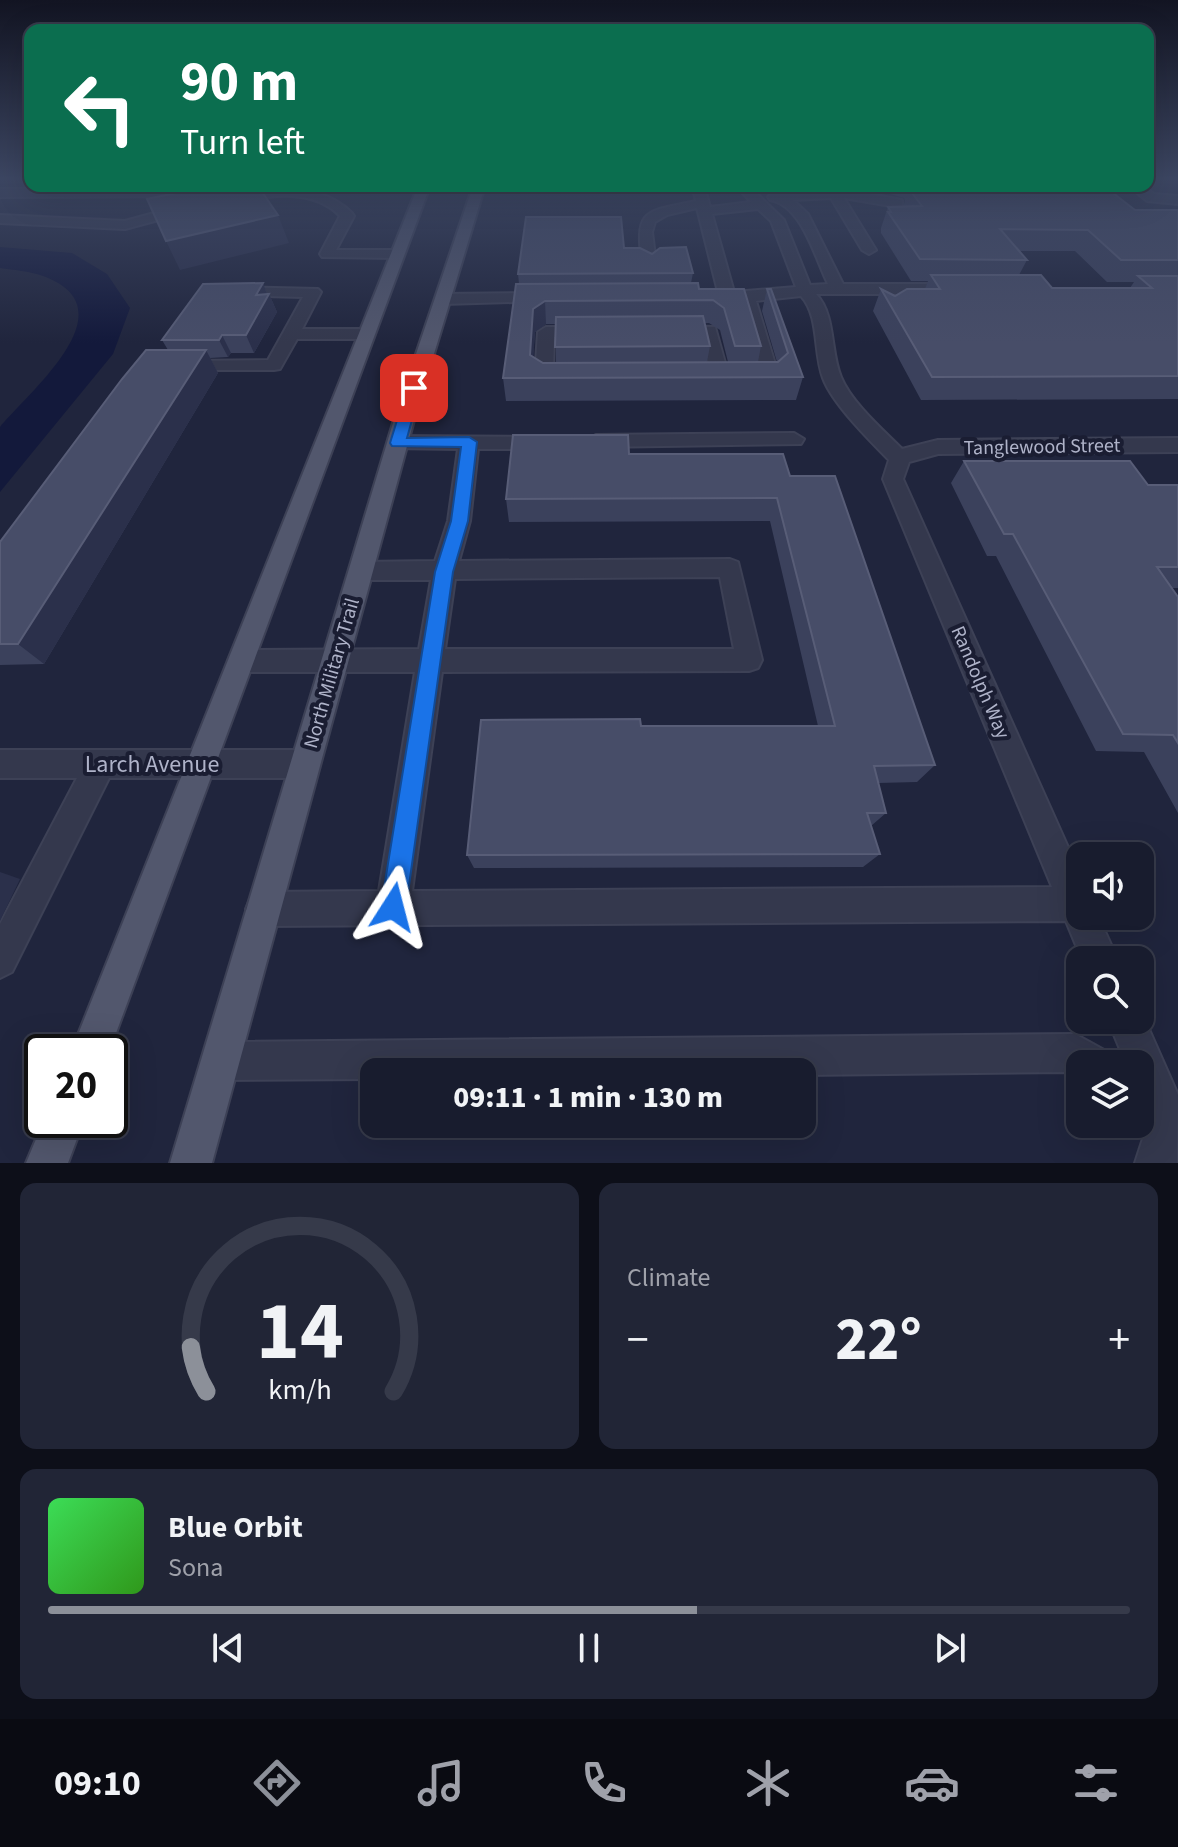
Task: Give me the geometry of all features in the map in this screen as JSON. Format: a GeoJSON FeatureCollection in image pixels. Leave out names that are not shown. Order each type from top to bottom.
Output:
{"type":"FeatureCollection","features":[{"type":"Feature","properties":{"kind":"main road"},"geometry":{"type":"LineString","coordinates":[[97,1034],[405,234]]}},
{"type":"Feature","properties":{"kind":"main road","name":"North Military Trail"},"geometry":{"type":"LineString","coordinates":[[191,1163],[334,661],[464,234]]}},
{"type":"Feature","properties":{"kind":"main road"},"geometry":{"type":"LineString","coordinates":[[47,1163],[57,1138]]}},
{"type":"Feature","properties":{"kind":"street"},"geometry":{"type":"LineString","coordinates":[[337,234],[327,254],[397,254]]}},
{"type":"Feature","properties":{"kind":"street"},"geometry":{"type":"LineString","coordinates":[[645,234],[649,264]]}},
{"type":"Feature","properties":{"kind":"street"},"geometry":{"type":"LineString","coordinates":[[711,234],[727,297]]}},
{"type":"Feature","properties":{"kind":"street"},"geometry":{"type":"LineString","coordinates":[[783,234],[805,291],[817,304],[832,379],[867,426],[903,456]]}},
{"type":"Feature","properties":{"kind":"street"},"geometry":{"type":"LineString","coordinates":[[811,234],[838,289]]}},
{"type":"Feature","properties":{"kind":"street"},"geometry":{"type":"LineString","coordinates":[[860,234],[894,289]]}},
{"type":"Feature","properties":{"kind":"street"},"geometry":{"type":"LineString","coordinates":[[698,297],[747,297],[838,289],[953,289]]}},
{"type":"Feature","properties":{"kind":"street"},"geometry":{"type":"LineString","coordinates":[[875,289],[887,311]]}},
{"type":"Feature","properties":{"kind":"street"},"geometry":{"type":"LineString","coordinates":[[170,366],[274,365],[313,292],[221,292]]}},
{"type":"Feature","properties":{"kind":"street"},"geometry":{"type":"LineString","coordinates":[[650,331],[709,331],[712,377],[770,377],[747,297]]}},
{"type":"Feature","properties":{"kind":"street"},"geometry":{"type":"LineString","coordinates":[[443,299],[565,298]]}},
{"type":"Feature","properties":{"kind":"street"},"geometry":{"type":"LineString","coordinates":[[573,378],[544,378],[546,332],[605,332]]}},
{"type":"Feature","properties":{"kind":"street"},"geometry":{"type":"LineString","coordinates":[[291,334],[365,334]]}},
{"type":"Feature","properties":{"kind":"street"},"geometry":{"type":"LineString","coordinates":[[398,443],[794,439]]}},
{"type":"Feature","properties":{"kind":"street"},"geometry":{"type":"LineString","coordinates":[[393,907],[433,661],[444,572],[459,521],[469,442]]}},
{"type":"Feature","properties":{"kind":"street","name":"Tanglewood Street"},"geometry":{"type":"LineString","coordinates":[[903,456],[938,447],[1178,445]]}},
{"type":"Feature","properties":{"kind":"street","name":"Randolph Way"},"geometry":{"type":"LineString","coordinates":[[903,456],[895,464],[893,479],[1066,881]]}},
{"type":"Feature","properties":{"kind":"street"},"geometry":{"type":"LineString","coordinates":[[241,661],[749,660],[730,568],[361,571]]}},
{"type":"Feature","properties":{"kind":"street"},"geometry":{"type":"LineString","coordinates":[[0,960],[101,763]]}},
{"type":"Feature","properties":{"kind":"street","name":"Larch Avenue"},"geometry":{"type":"LineString","coordinates":[[0,764],[305,764]]}},
{"type":"Feature","properties":{"kind":"street"},"geometry":{"type":"LineString","coordinates":[[263,909],[1066,911]]}},
{"type":"Feature","properties":{"kind":"street"},"geometry":{"type":"LineString","coordinates":[[1132,1034],[1166,1120],[1156,1163]]}},
{"type":"Feature","properties":{"kind":"street"},"geometry":{"type":"LineString","coordinates":[[220,1061],[1066,1053]]}},
{"type":"Feature","properties":{"kind":"water"},"geometry":{"type":"Polygon","coordinates":[[[0,247],[72,253],[107,274],[130,308],[113,354],[0,492],[0,427],[51,371],[66,349],[77,328],[78,308],[68,290],[43,276],[0,268],[0,247]]]}},
{"type":"Feature","properties":{"kind":"building"},"geometry":{"type":"Polygon","coordinates":[[[163,234],[195,234],[166,241],[163,234]]]}},
{"type":"Feature","properties":{"kind":"building"},"geometry":{"type":"Polygon","coordinates":[[[524,234],[623,234],[624,248],[640,248],[652,254],[660,248],[686,247],[693,273],[518,274],[524,234]]]}},
{"type":"Feature","properties":{"kind":"building"},"geometry":{"type":"Polygon","coordinates":[[[903,234],[1005,234],[1027,260],[920,259],[903,234]]]}},
{"type":"Feature","properties":{"kind":"building"},"geometry":{"type":"Polygon","coordinates":[[[1093,234],[1178,234],[1178,260],[1121,260],[1093,234]]]}},
{"type":"Feature","properties":{"kind":"building"},"geometry":{"type":"Polygon","coordinates":[[[931,275],[1041,275],[1052,288],[1152,288],[1138,276],[1178,276],[1178,376],[932,377],[881,289],[895,296],[907,289],[940,289],[931,275]]]}},
{"type":"Feature","properties":{"kind":"building"},"geometry":{"type":"Polygon","coordinates":[[[263,283],[256,295],[269,294],[246,335],[222,335],[219,340],[162,340],[203,284],[263,283]]]}},
{"type":"Feature","properties":{"kind":"building"},"geometry":{"type":"Polygon","coordinates":[[[698,283],[699,289],[744,289],[761,346],[735,346],[724,308],[713,300],[545,301],[533,309],[530,355],[543,363],[778,362],[788,353],[767,289],[771,289],[803,377],[503,378],[516,284],[698,283]]]}},
{"type":"Feature","properties":{"kind":"building"},"geometry":{"type":"Polygon","coordinates":[[[703,316],[710,346],[555,347],[556,317],[703,316]]]}},
{"type":"Feature","properties":{"kind":"building"},"geometry":{"type":"Polygon","coordinates":[[[146,350],[206,350],[18,644],[0,644],[0,542],[146,350]]]}},
{"type":"Feature","properties":{"kind":"building"},"geometry":{"type":"Polygon","coordinates":[[[513,435],[628,435],[629,454],[783,454],[790,476],[835,476],[935,765],[874,766],[886,813],[867,813],[880,854],[467,855],[481,720],[640,719],[641,726],[835,726],[777,498],[506,499],[513,435]]]}},
{"type":"Feature","properties":{"kind":"building"},"geometry":{"type":"Polygon","coordinates":[[[964,461],[1130,461],[1148,485],[1178,485],[1178,567],[1157,567],[1178,597],[1178,743],[1173,735],[1123,734],[1013,534],[1004,534],[964,461]]]}},
{"type":"Feature","properties":{"kind":"route"},"geometry":{"type":"LineString","coordinates":[[393,907],[433,661],[444,572],[459,521],[469,442],[398,443],[414,388]]}}]}
